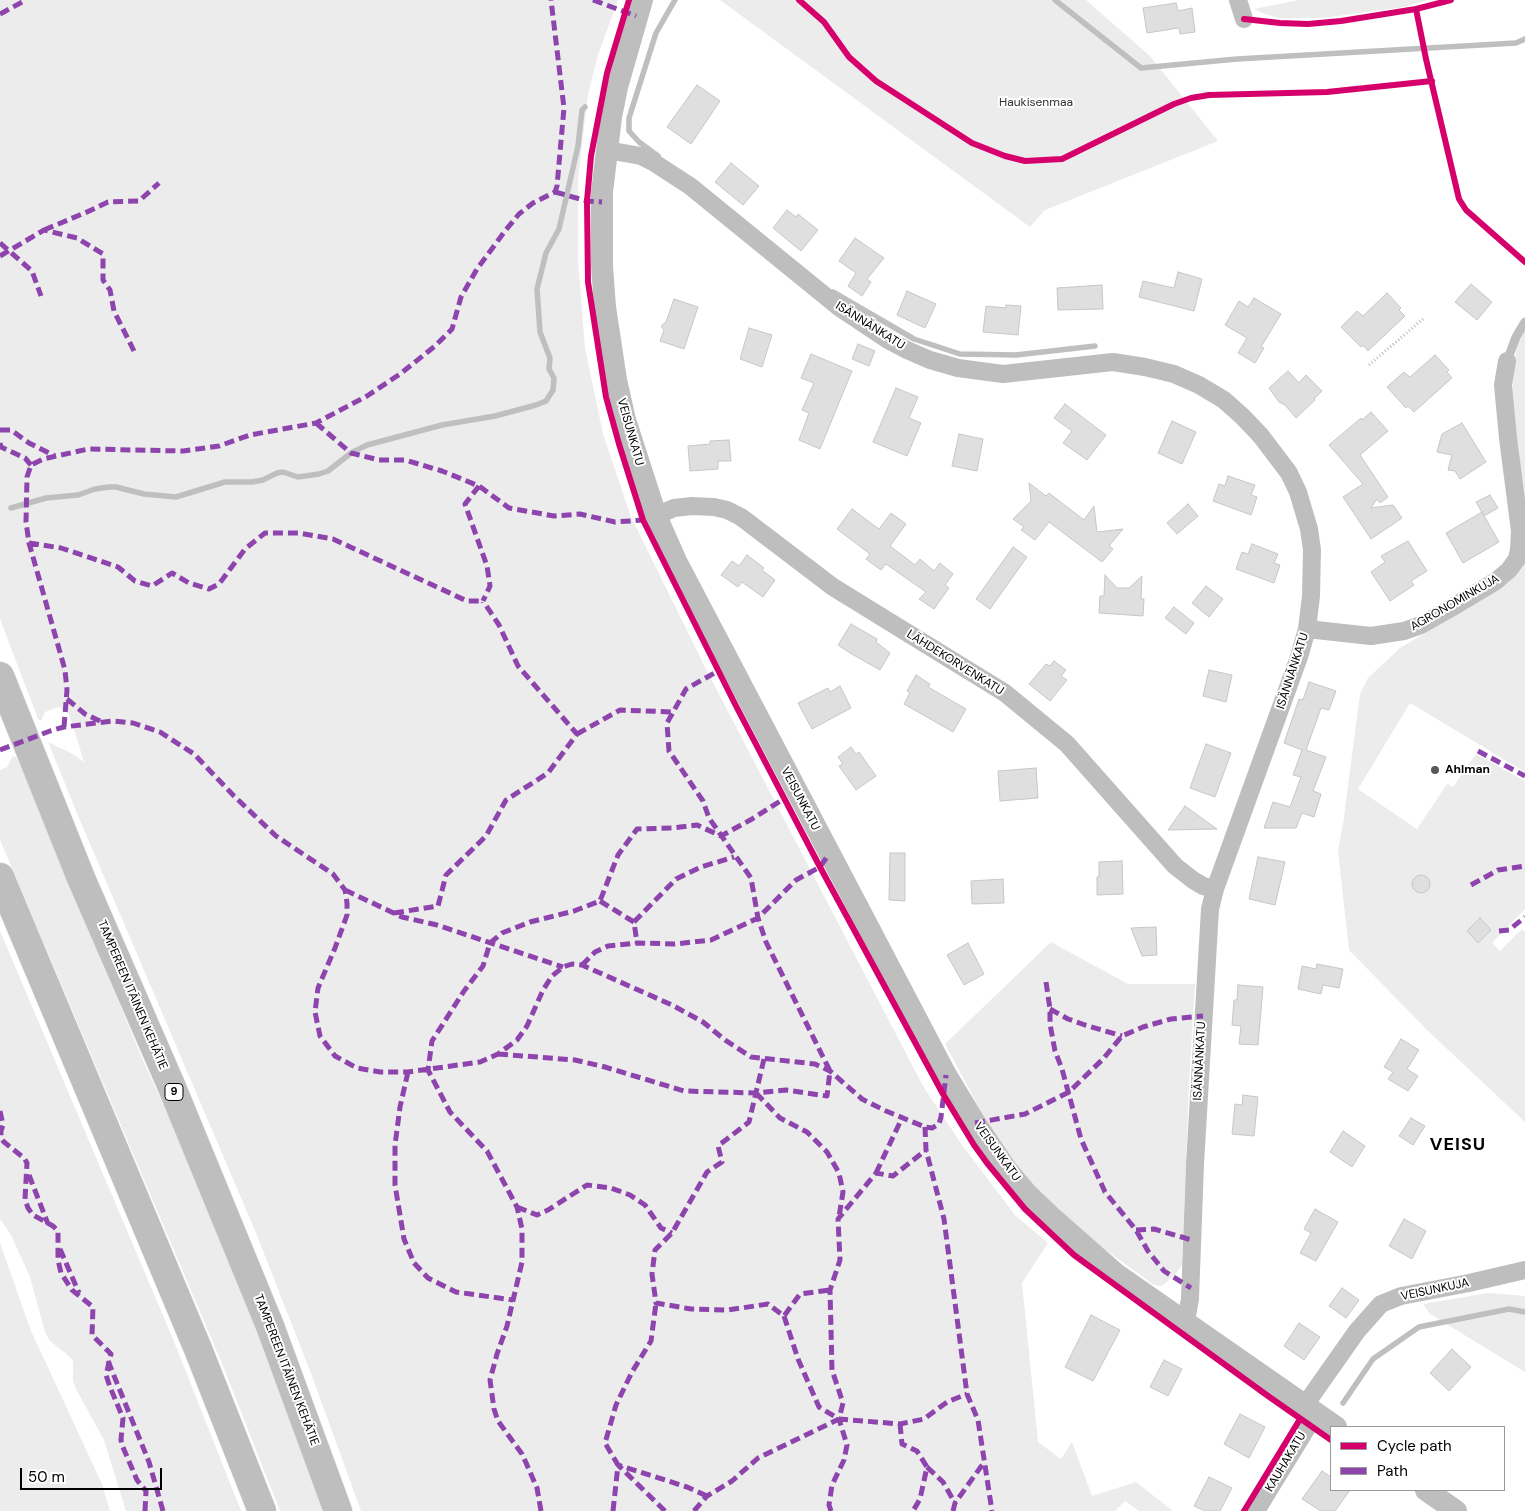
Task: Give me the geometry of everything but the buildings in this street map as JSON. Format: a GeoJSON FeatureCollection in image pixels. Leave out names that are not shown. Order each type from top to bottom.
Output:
{"type":"FeatureCollection","features":[{"type":"Feature","properties":{"kind":"highway","name":"TAMPEREEN ITÄINEN KEHÄTIE"},"geometry":{"type":"LineString","coordinates":[[0,676],[82,878],[171,1085],[270,1326],[338,1511]]}},
{"type":"Feature","properties":{"kind":"highway"},"geometry":{"type":"LineString","coordinates":[[0,877],[198,1349],[262,1511]]}},
{"type":"Feature","properties":{"kind":"street","name":"VEISUNKATU"},"geometry":{"type":"LineString","coordinates":[[642,0],[617,86],[607,150],[602,192],[605,307],[616,380],[625,420],[656,516],[676,562],[942,1066],[975,1123],[1006,1169],[1027,1194],[1050,1216],[1116,1274],[1335,1426]]}},
{"type":"Feature","properties":{"kind":"street"},"geometry":{"type":"LineString","coordinates":[[1238,0],[1244,19]]}},
{"type":"Feature","properties":{"kind":"street","name":"ISÄNNÄNKATU"},"geometry":{"type":"LineString","coordinates":[[607,150],[641,156],[685,182],[840,308],[888,340],[930,360],[958,368],[1003,374],[1105,363],[1137,366],[1174,374],[1199,385],[1224,400],[1243,417],[1289,473],[1305,512],[1312,550],[1311,596],[1307,629],[1299,657],[1215,888],[1210,909],[1195,1164],[1190,1299],[1186,1321]]}},
{"type":"Feature","properties":{"kind":"street","name":"AGRONOMINKUJA"},"geometry":{"type":"LineString","coordinates":[[1307,629],[1371,636],[1404,631],[1420,625],[1443,612],[1496,581],[1510,570],[1517,559],[1520,531],[1508,438],[1504,385],[1507,361]]}},
{"type":"Feature","properties":{"kind":"street","name":"LÄHDEKORVENKATU"},"geometry":{"type":"LineString","coordinates":[[656,516],[674,508],[692,506],[714,507],[727,510],[741,517],[833,587],[1005,693],[1067,744],[1183,874],[1203,886],[1215,888]]}},
{"type":"Feature","properties":{"kind":"street","name":"VEISUNKUJA"},"geometry":{"type":"LineString","coordinates":[[1310,1409],[1357,1331],[1381,1304],[1406,1295],[1525,1270]]}},
{"type":"Feature","properties":{"kind":"street","name":"KAUHAKATU"},"geometry":{"type":"LineString","coordinates":[[1256,1511],[1310,1409]]}},
{"type":"Feature","properties":{"kind":"street"},"geometry":{"type":"LineString","coordinates":[[1427,1491],[1456,1511]]}},
{"type":"Feature","properties":{"kind":"lane"},"geometry":{"type":"LineString","coordinates":[[1507,361],[1516,337],[1525,322]]}},
{"type":"Feature","properties":{"kind":"path"},"geometry":{"type":"LineString","coordinates":[[1369,365],[1423,319]]}},
{"type":"Feature","properties":{"kind":"green space"},"geometry":{"type":"Polygon","coordinates":[[[0,0],[618,0],[598,55],[588,94],[578,179],[578,261],[585,348],[603,434],[631,517],[709,675],[923,1086],[962,1145],[1015,1215],[1048,1243],[1022,1283],[1038,1442],[1061,1459],[1072,1442],[1092,1496],[1136,1482],[1173,1511],[1139,1511],[1125,1501],[1115,1511],[361,1511],[312,1376],[256,1233],[48,742],[71,753],[84,762],[68,713],[59,707],[45,712],[41,721],[38,719],[0,619],[0,0]]]}},
{"type":"Feature","properties":{"kind":"green space","name":"Haukisenmaa"},"geometry":{"type":"Polygon","coordinates":[[[720,0],[1086,0],[1150,56],[1218,141],[1045,210],[1030,227],[720,0]]]}},
{"type":"Feature","properties":{"kind":"green space"},"geometry":{"type":"Polygon","coordinates":[[[1299,0],[1428,0],[1404,7],[1323,18],[1279,18],[1254,9],[1299,0]]]}},
{"type":"Feature","properties":{"kind":"green space"},"geometry":{"type":"Polygon","coordinates":[[[1525,330],[1525,516],[1512,400],[1514,364],[1518,341],[1525,330]]]}},
{"type":"Feature","properties":{"kind":"green space","name":"Ahlman"},"geometry":{"type":"Polygon","coordinates":[[[1525,563],[1525,772],[1410,703],[1358,789],[1417,829],[1447,784],[1453,787],[1476,754],[1525,781],[1525,909],[1492,943],[1500,951],[1522,929],[1525,932],[1525,1122],[1427,1030],[1349,950],[1338,851],[1360,694],[1368,678],[1400,648],[1507,584],[1517,575],[1525,563]]]}},
{"type":"Feature","properties":{"kind":"green space"},"geometry":{"type":"Polygon","coordinates":[[[13,756],[16,757],[26,778],[142,1058],[179,1139],[283,1396],[323,1511],[280,1511],[223,1366],[0,840],[0,770],[7,767],[13,756]]]}},
{"type":"Feature","properties":{"kind":"green space"},"geometry":{"type":"Polygon","coordinates":[[[0,931],[173,1339],[241,1511],[126,1511],[104,1440],[73,1381],[73,1361],[50,1341],[45,1332],[30,1277],[11,1235],[0,1219],[0,931]]]}},
{"type":"Feature","properties":{"kind":"green space"},"geometry":{"type":"Polygon","coordinates":[[[1051,942],[1128,984],[1195,984],[1182,1265],[1175,1275],[1162,1286],[1154,1285],[1099,1245],[1030,1185],[984,1117],[945,1044],[1051,942]]]}},
{"type":"Feature","properties":{"kind":"green space"},"geometry":{"type":"Polygon","coordinates":[[[0,1243],[31,1331],[102,1484],[110,1511],[0,1511],[0,1243]]]}},
{"type":"Feature","properties":{"kind":"green space"},"geometry":{"type":"Polygon","coordinates":[[[1488,1293],[1525,1296],[1525,1372],[1430,1314],[1423,1304],[1488,1293]]]}},
{"type":"Feature","properties":{"kind":"waterway"},"geometry":{"type":"LineString","coordinates":[[658,156],[639,142],[629,131],[629,118],[656,33],[675,0]]}},
{"type":"Feature","properties":{"kind":"waterway"},"geometry":{"type":"LineString","coordinates":[[1055,0],[1141,68],[1237,59],[1516,43],[1525,39]]}},
{"type":"Feature","properties":{"kind":"waterway"},"geometry":{"type":"LineString","coordinates":[[11,508],[46,498],[78,495],[95,489],[109,487],[144,494],[176,497],[225,482],[252,482],[283,472],[298,477],[319,474],[328,471],[351,453],[367,445],[442,425],[495,416],[546,401],[553,390],[554,378],[549,369],[550,358],[540,332],[537,289],[546,253],[559,229],[578,146],[582,110],[585,107]]}},
{"type":"Feature","properties":{"kind":"waterway"},"geometry":{"type":"LineString","coordinates":[[833,292],[914,339],[960,354],[1016,355],[1095,346]]}},
{"type":"Feature","properties":{"kind":"waterway"},"geometry":{"type":"LineString","coordinates":[[1343,1403],[1373,1359],[1419,1327],[1509,1309],[1525,1312]]}},
{"type":"Feature","properties":{"kind":"marked path"},"geometry":{"type":"LineString","coordinates":[[0,14],[26,0]]}},
{"type":"Feature","properties":{"kind":"marked path"},"geometry":{"type":"LineString","coordinates":[[64,727],[67,690],[65,670],[29,543],[26,522],[27,477],[31,465],[43,459],[88,449],[183,451],[219,446],[250,435],[316,423],[367,396],[400,374],[435,346],[452,329],[461,297],[477,269],[505,231],[519,214],[533,203],[555,192],[564,108],[551,0]]}},
{"type":"Feature","properties":{"kind":"marked path"},"geometry":{"type":"LineString","coordinates":[[593,0],[636,16]]}},
{"type":"Feature","properties":{"kind":"marked path"},"geometry":{"type":"LineString","coordinates":[[44,230],[108,202],[139,201],[159,183]]}},
{"type":"Feature","properties":{"kind":"marked path"},"geometry":{"type":"LineString","coordinates":[[555,192],[587,201],[602,202]]}},
{"type":"Feature","properties":{"kind":"marked path"},"geometry":{"type":"LineString","coordinates":[[0,256],[44,230],[77,238],[103,254],[103,280],[110,290],[114,311],[134,351]]}},
{"type":"Feature","properties":{"kind":"marked path"},"geometry":{"type":"LineString","coordinates":[[0,243],[32,271],[41,296]]}},
{"type":"Feature","properties":{"kind":"marked path"},"geometry":{"type":"LineString","coordinates":[[316,423],[351,453],[379,460],[405,460],[442,471],[479,486],[509,508],[554,516],[580,514],[615,522],[643,520]]}},
{"type":"Feature","properties":{"kind":"marked path"},"geometry":{"type":"LineString","coordinates":[[0,430],[11,430],[29,443],[55,456]]}},
{"type":"Feature","properties":{"kind":"marked path"},"geometry":{"type":"LineString","coordinates":[[0,443],[1,447],[25,458],[31,465]]}},
{"type":"Feature","properties":{"kind":"marked path"},"geometry":{"type":"LineString","coordinates":[[479,486],[465,504],[487,566],[490,586],[483,601]]}},
{"type":"Feature","properties":{"kind":"marked path"},"geometry":{"type":"LineString","coordinates":[[29,543],[61,548],[118,567],[135,581],[152,586],[172,573],[189,583],[209,589],[219,584],[245,549],[265,533],[299,533],[333,539],[467,601],[483,601]]}},
{"type":"Feature","properties":{"kind":"marked path"},"geometry":{"type":"LineString","coordinates":[[394,913],[438,906],[446,875],[486,836],[506,800],[548,773],[577,734],[518,666],[499,625],[483,601]]}},
{"type":"Feature","properties":{"kind":"marked path"},"geometry":{"type":"LineString","coordinates":[[498,1054],[575,1060],[684,1091],[756,1093],[786,1090],[827,1096],[830,1071],[766,942],[758,918],[751,878],[709,818],[703,801],[669,751],[667,723],[686,689],[718,671]]}},
{"type":"Feature","properties":{"kind":"marked path"},"geometry":{"type":"LineString","coordinates":[[67,699],[85,714],[102,722]]}},
{"type":"Feature","properties":{"kind":"marked path"},"geometry":{"type":"LineString","coordinates":[[577,734],[620,710],[673,712]]}},
{"type":"Feature","properties":{"kind":"marked path"},"geometry":{"type":"LineString","coordinates":[[0,750],[64,727],[112,721],[133,723],[160,732],[194,754],[276,836],[333,874],[345,890],[347,915],[318,988],[315,1012],[320,1036],[335,1056],[357,1068],[380,1072],[408,1072],[480,1062],[498,1054],[517,1040],[527,1026],[543,990],[552,976],[563,967],[572,964],[582,965],[672,1005],[703,1022],[725,1040],[751,1057],[815,1064],[830,1071],[862,1099],[925,1127],[932,1128],[939,1124],[946,1075]]}},
{"type":"Feature","properties":{"kind":"marked path"},"geometry":{"type":"LineString","coordinates":[[1478,751],[1525,776]]}},
{"type":"Feature","properties":{"kind":"marked path"},"geometry":{"type":"LineString","coordinates":[[541,1511],[537,1488],[522,1454],[498,1421],[494,1409],[490,1380],[507,1326],[522,1262],[522,1229],[517,1207],[487,1151],[450,1112],[428,1070],[432,1041],[464,991],[483,966],[490,943],[502,933],[530,922],[574,911],[600,901],[618,855],[637,829],[697,825],[721,836],[785,798]]}},
{"type":"Feature","properties":{"kind":"marked path"},"geometry":{"type":"LineString","coordinates":[[582,965],[595,952],[608,946],[637,943],[675,944],[711,940],[758,918],[796,880],[820,867],[829,854]]}},
{"type":"Feature","properties":{"kind":"marked path"},"geometry":{"type":"LineString","coordinates":[[634,922],[676,879],[701,867],[734,857]]}},
{"type":"Feature","properties":{"kind":"marked path"},"geometry":{"type":"LineString","coordinates":[[1471,885],[1498,870],[1525,866]]}},
{"type":"Feature","properties":{"kind":"marked path"},"geometry":{"type":"LineString","coordinates":[[345,890],[402,917],[437,925],[563,967]]}},
{"type":"Feature","properties":{"kind":"marked path"},"geometry":{"type":"LineString","coordinates":[[600,901],[634,922],[637,943]]}},
{"type":"Feature","properties":{"kind":"marked path"},"geometry":{"type":"LineString","coordinates":[[1499,931],[1509,930],[1525,917]]}},
{"type":"Feature","properties":{"kind":"marked path"},"geometry":{"type":"LineString","coordinates":[[1046,982],[1055,1051],[1062,1069],[1081,1139],[1105,1192],[1136,1230],[1148,1251],[1164,1271],[1191,1288]]}},
{"type":"Feature","properties":{"kind":"marked path"},"geometry":{"type":"LineString","coordinates":[[1050,1009],[1068,1019],[1122,1036]]}},
{"type":"Feature","properties":{"kind":"marked path"},"geometry":{"type":"LineString","coordinates":[[975,1123],[1025,1114],[1069,1092],[1103,1059],[1122,1036],[1143,1027],[1171,1019],[1203,1016]]}},
{"type":"Feature","properties":{"kind":"marked path"},"geometry":{"type":"LineString","coordinates":[[764,1059],[749,1122],[718,1146],[722,1162],[707,1172],[672,1233],[655,1250],[652,1274],[656,1303],[691,1309],[728,1310],[768,1304],[784,1316],[800,1294],[830,1290]]}},
{"type":"Feature","properties":{"kind":"marked path"},"geometry":{"type":"LineString","coordinates":[[408,1072],[400,1107],[395,1145],[395,1185],[404,1239],[414,1263],[428,1278],[456,1292],[513,1300]]}},
{"type":"Feature","properties":{"kind":"marked path"},"geometry":{"type":"LineString","coordinates":[[756,1093],[780,1118],[807,1132],[827,1152],[839,1173],[843,1192],[839,1217]]}},
{"type":"Feature","properties":{"kind":"marked path"},"geometry":{"type":"LineString","coordinates":[[0,1111],[3,1125],[1,1138],[24,1158],[27,1163],[25,1199],[28,1208],[33,1215],[53,1226],[58,1231],[58,1260],[61,1273],[72,1290],[93,1307],[92,1335],[111,1354],[106,1375],[123,1418],[122,1445],[137,1480],[146,1491],[145,1511]]}},
{"type":"Feature","properties":{"kind":"marked path"},"geometry":{"type":"LineString","coordinates":[[876,1173],[902,1118]]}},
{"type":"Feature","properties":{"kind":"marked path"},"geometry":{"type":"LineString","coordinates":[[925,1127],[926,1150],[944,1219],[967,1394],[978,1420],[992,1511]]}},
{"type":"Feature","properties":{"kind":"marked path"},"geometry":{"type":"LineString","coordinates":[[694,1511],[707,1496],[732,1481],[758,1458],[839,1419],[843,1403],[832,1370],[830,1290],[840,1260],[838,1219],[876,1173],[893,1176],[926,1150]]}},
{"type":"Feature","properties":{"kind":"marked path"},"geometry":{"type":"LineString","coordinates":[[29,1175],[48,1224]]}},
{"type":"Feature","properties":{"kind":"marked path"},"geometry":{"type":"LineString","coordinates":[[517,1207],[537,1215],[587,1185],[611,1188],[630,1195],[645,1205],[661,1228],[672,1233]]}},
{"type":"Feature","properties":{"kind":"marked path"},"geometry":{"type":"LineString","coordinates":[[1136,1230],[1154,1229],[1192,1240]]}},
{"type":"Feature","properties":{"kind":"marked path"},"geometry":{"type":"LineString","coordinates":[[60,1249],[79,1293]]}},
{"type":"Feature","properties":{"kind":"marked path"},"geometry":{"type":"LineString","coordinates":[[613,1511],[618,1465],[605,1443],[616,1405],[632,1372],[651,1341],[656,1303]]}},
{"type":"Feature","properties":{"kind":"marked path"},"geometry":{"type":"LineString","coordinates":[[784,1316],[798,1359],[819,1407],[839,1419],[900,1424],[924,1419],[947,1402],[967,1394]]}},
{"type":"Feature","properties":{"kind":"marked path"},"geometry":{"type":"LineString","coordinates":[[108,1361],[149,1462],[163,1511]]}},
{"type":"Feature","properties":{"kind":"marked path"},"geometry":{"type":"LineString","coordinates":[[831,1511],[829,1505],[832,1485],[844,1460],[847,1445],[839,1419]]}},
{"type":"Feature","properties":{"kind":"marked path"},"geometry":{"type":"LineString","coordinates":[[900,1424],[902,1444],[917,1451],[927,1467],[920,1499],[913,1511]]}},
{"type":"Feature","properties":{"kind":"marked path"},"geometry":{"type":"LineString","coordinates":[[953,1511],[955,1503],[985,1461]]}},
{"type":"Feature","properties":{"kind":"marked path"},"geometry":{"type":"LineString","coordinates":[[665,1511],[618,1465],[687,1487],[707,1496]]}},
{"type":"Feature","properties":{"kind":"marked path"},"geometry":{"type":"LineString","coordinates":[[927,1467],[943,1482],[955,1503]]}},
{"type":"Feature","properties":{"kind":"cycle path"},"geometry":{"type":"LineString","coordinates":[[629,0],[607,73],[591,156],[587,201],[588,282],[606,397],[643,520],[735,704],[820,867],[943,1094],[987,1163],[1025,1209],[1074,1255],[1330,1439]]}},
{"type":"Feature","properties":{"kind":"cycle path"},"geometry":{"type":"LineString","coordinates":[[799,0],[824,22],[849,57],[876,81],[972,143],[1005,156],[1025,161],[1062,159],[1174,104],[1191,98],[1209,95],[1327,92],[1432,81]]}},
{"type":"Feature","properties":{"kind":"cycle path"},"geometry":{"type":"LineString","coordinates":[[1244,19],[1308,24],[1341,21],[1416,9],[1451,0]]}},
{"type":"Feature","properties":{"kind":"cycle path"},"geometry":{"type":"LineString","coordinates":[[1416,9],[1459,199],[1466,210],[1525,262]]}},
{"type":"Feature","properties":{"kind":"cycle path"},"geometry":{"type":"LineString","coordinates":[[1244,1511],[1300,1419]]}},
{"type":"Feature","properties":{"kind":"place","name":"Ahlman"},"geometry":{"type":"Point","coordinates":[1435,770]}},
{"type":"Feature","properties":{"kind":"district","name":"VEISU"},"geometry":{"type":"Point","coordinates":[1458,1145]}}]}
